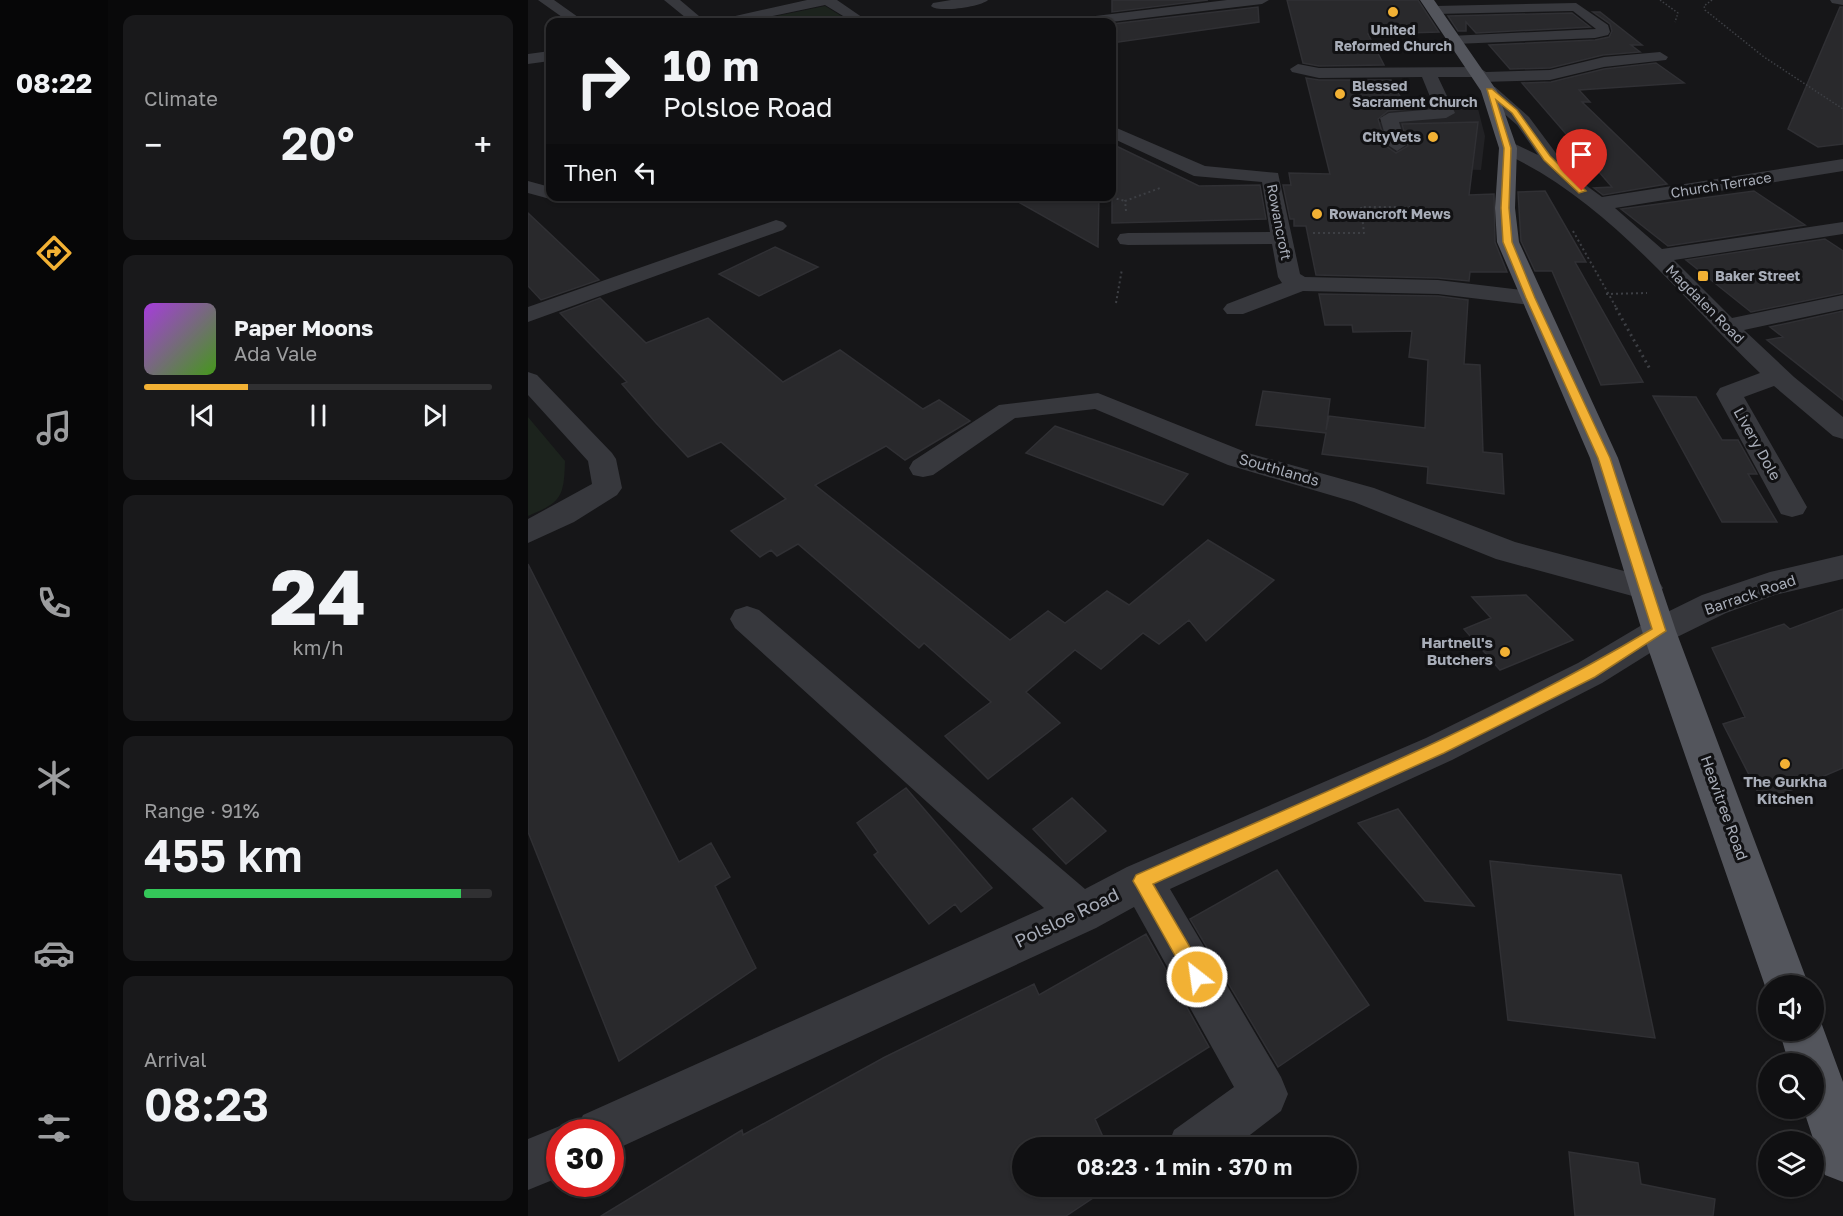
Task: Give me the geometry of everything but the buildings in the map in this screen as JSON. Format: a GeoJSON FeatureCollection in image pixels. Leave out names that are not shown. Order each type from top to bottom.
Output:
{"type":"FeatureCollection","features":[{"type":"Feature","properties":{"kind":"main road"},"geometry":{"type":"LineString","coordinates":[[1431,5],[1483,80],[1508,148]]}},
{"type":"Feature","properties":{"kind":"main road","name":"Heavitree Road"},"geometry":{"type":"LineString","coordinates":[[1508,148],[1505,208],[1508,242],[1530,298],[1604,458],[1659,631],[1783,975]]}},
{"type":"Feature","properties":{"kind":"main road"},"geometry":{"type":"LineString","coordinates":[[1824,1099],[1843,1157]]}},
{"type":"Feature","properties":{"kind":"street"},"geometry":{"type":"LineString","coordinates":[[545,0],[572,18]]}},
{"type":"Feature","properties":{"kind":"street"},"geometry":{"type":"LineString","coordinates":[[671,0],[694,18]]}},
{"type":"Feature","properties":{"kind":"street"},"geometry":{"type":"LineString","coordinates":[[745,18],[826,0],[855,18]]}},
{"type":"Feature","properties":{"kind":"street"},"geometry":{"type":"LineString","coordinates":[[938,6],[981,0]]}},
{"type":"Feature","properties":{"kind":"street"},"geometry":{"type":"LineString","coordinates":[[1117,0],[1136,15]]}},
{"type":"Feature","properties":{"kind":"street"},"geometry":{"type":"LineString","coordinates":[[1112,18],[1189,4],[1262,0]]}},
{"type":"Feature","properties":{"kind":"street"},"geometry":{"type":"LineString","coordinates":[[1837,0],[1843,1]]}},
{"type":"Feature","properties":{"kind":"street"},"geometry":{"type":"LineString","coordinates":[[1431,5],[1576,7],[1603,28],[1603,32],[1595,34],[1455,39]]}},
{"type":"Feature","properties":{"kind":"street"},"geometry":{"type":"LineString","coordinates":[[528,59],[546,57]]}},
{"type":"Feature","properties":{"kind":"street"},"geometry":{"type":"LineString","coordinates":[[1298,69],[1319,73],[1428,73],[1483,80],[1550,75],[1604,62],[1660,57]]}},
{"type":"Feature","properties":{"kind":"street"},"geometry":{"type":"LineString","coordinates":[[1397,145],[1389,118],[1446,113],[1428,73]]}},
{"type":"Feature","properties":{"kind":"street","name":"Magdalen Road"},"geometry":{"type":"LineString","coordinates":[[1483,80],[1523,121],[1547,158],[1566,179]]}},
{"type":"Feature","properties":{"kind":"street","name":"Rowancroft"},"geometry":{"type":"LineString","coordinates":[[1116,133],[1200,172],[1271,177],[1289,277],[1300,284]]}},
{"type":"Feature","properties":{"kind":"street","name":"Magdalen Road"},"geometry":{"type":"LineString","coordinates":[[1508,148],[1532,157],[1599,204],[1658,256],[1776,376],[1837,419]]}},
{"type":"Feature","properties":{"kind":"street","name":"Church Terrace"},"geometry":{"type":"LineString","coordinates":[[1599,204],[1843,165]]}},
{"type":"Feature","properties":{"kind":"street"},"geometry":{"type":"LineString","coordinates":[[528,187],[546,197]]}},
{"type":"Feature","properties":{"kind":"street"},"geometry":{"type":"LineString","coordinates":[[528,315],[776,226]]}},
{"type":"Feature","properties":{"kind":"street"},"geometry":{"type":"LineString","coordinates":[[1658,256],[1843,228]]}},
{"type":"Feature","properties":{"kind":"street"},"geometry":{"type":"LineString","coordinates":[[1128,239],[1280,235]]}},
{"type":"Feature","properties":{"kind":"street"},"geometry":{"type":"LineString","coordinates":[[1235,309],[1300,284],[1438,287],[1530,298]]}},
{"type":"Feature","properties":{"kind":"street"},"geometry":{"type":"LineString","coordinates":[[1728,326],[1843,302]]}},
{"type":"Feature","properties":{"kind":"street","name":"Livery Dole"},"geometry":{"type":"LineString","coordinates":[[1776,376],[1729,394],[1792,507]]}},
{"type":"Feature","properties":{"kind":"street"},"geometry":{"type":"LineString","coordinates":[[528,381],[602,459],[608,488],[563,515],[528,532]]}},
{"type":"Feature","properties":{"kind":"street","name":"Southlands"},"geometry":{"type":"LineString","coordinates":[[923,468],[1008,411],[1098,401],[1238,459],[1364,495],[1507,551],[1647,588]]}},
{"type":"Feature","properties":{"kind":"street","name":"Barrack Road"},"geometry":{"type":"LineString","coordinates":[[1659,631],[1714,604],[1770,584],[1843,567]]}},
{"type":"Feature","properties":{"kind":"street"},"geometry":{"type":"LineString","coordinates":[[747,619],[1081,914]]}},
{"type":"Feature","properties":{"kind":"street","name":"Polsloe Road"},"geometry":{"type":"LineString","coordinates":[[624,1121],[1081,914],[1142,881],[1439,748],[1590,673],[1659,631]]}},
{"type":"Feature","properties":{"kind":"street"},"geometry":{"type":"LineString","coordinates":[[1142,881],[1264,1094],[1206,1137]]}},
{"type":"Feature","properties":{"kind":"street"},"geometry":{"type":"LineString","coordinates":[[528,1165],[546,1157]]}},
{"type":"Feature","properties":{"kind":"path"},"geometry":{"type":"LineString","coordinates":[[1660,0],[1678,13],[1675,22]]}},
{"type":"Feature","properties":{"kind":"path"},"geometry":{"type":"LineString","coordinates":[[1712,0],[1704,6],[1705,10],[1764,57],[1843,109]]}},
{"type":"Feature","properties":{"kind":"path"},"geometry":{"type":"LineString","coordinates":[[1116,198],[1125,201]]}},
{"type":"Feature","properties":{"kind":"path"},"geometry":{"type":"LineString","coordinates":[[1280,235],[1364,233],[1361,207],[1420,207]]}},
{"type":"Feature","properties":{"kind":"path"},"geometry":{"type":"LineString","coordinates":[[1573,231],[1650,369]]}},
{"type":"Feature","properties":{"kind":"shaded area"},"geometry":{"type":"Polygon","coordinates":[[[825,6],[844,18],[767,18],[825,6]]]}},
{"type":"Feature","properties":{"kind":"shaded area"},"geometry":{"type":"Polygon","coordinates":[[[1477,105],[1485,136],[1481,170],[1444,169],[1374,161],[1378,124],[1383,119],[1383,114],[1393,106],[1477,105]]]}},
{"type":"Feature","properties":{"kind":"shaded area"},"geometry":{"type":"Polygon","coordinates":[[[528,417],[565,461],[562,491],[559,497],[548,507],[528,516],[528,417]]]}},
{"type":"Feature","properties":{"kind":"place","name":"United Reformed Church"},"geometry":{"type":"Point","coordinates":[1393,12]}},
{"type":"Feature","properties":{"kind":"place","name":"Blessed Sacrament Church"},"geometry":{"type":"Point","coordinates":[1340,94]}},
{"type":"Feature","properties":{"kind":"place","name":"CityVets"},"geometry":{"type":"Point","coordinates":[1433,137]}},
{"type":"Feature","properties":{"kind":"place","name":"Rowancroft Mews"},"geometry":{"type":"Point","coordinates":[1317,214]}},
{"type":"Feature","properties":{"kind":"place","name":"Baker Street"},"geometry":{"type":"Point","coordinates":[1703,276]}},
{"type":"Feature","properties":{"kind":"place","name":"Hartnell's Butchers"},"geometry":{"type":"Point","coordinates":[1505,652]}},
{"type":"Feature","properties":{"kind":"place","name":"The Gurkha Kitchen"},"geometry":{"type":"Point","coordinates":[1785,764]}},
{"type":"Feature","properties":{"kind":"route"},"geometry":{"type":"LineString","coordinates":[[1197,977],[1142,881],[1439,748],[1590,673],[1659,631],[1604,458],[1530,298],[1508,242],[1505,208],[1508,148],[1490,91],[1514,111],[1547,158],[1566,179],[1582,191]]}}]}
